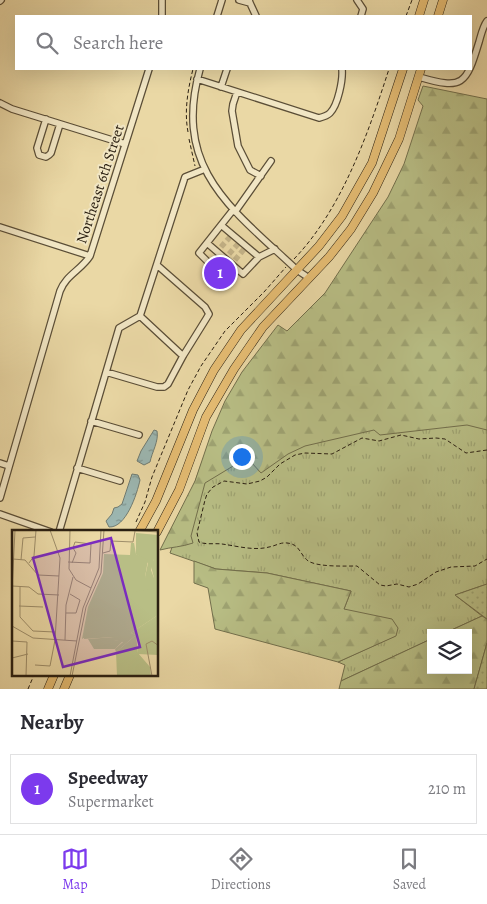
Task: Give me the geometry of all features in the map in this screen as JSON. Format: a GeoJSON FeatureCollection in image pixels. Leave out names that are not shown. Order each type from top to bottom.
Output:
{"type":"FeatureCollection","features":[{"type":"Feature","properties":{"kind":"main road"},"geometry":{"type":"LineString","coordinates":[[419,15],[424,0]]}},
{"type":"Feature","properties":{"kind":"main road"},"geometry":{"type":"LineString","coordinates":[[438,15],[443,0]]}},
{"type":"Feature","properties":{"kind":"main road"},"geometry":{"type":"LineString","coordinates":[[140,530],[156,501],[193,410],[214,370],[241,330],[297,270],[342,216],[372,163],[403,70]]}},
{"type":"Feature","properties":{"kind":"main road"},"geometry":{"type":"LineString","coordinates":[[158,530],[179,490],[206,417],[234,369],[263,328],[329,257],[351,229],[373,193],[399,139],[420,73]]}},
{"type":"Feature","properties":{"kind":"main road"},"geometry":{"type":"LineString","coordinates":[[48,689],[54,676]]}},
{"type":"Feature","properties":{"kind":"main road"},"geometry":{"type":"LineString","coordinates":[[64,689],[70,676]]}},
{"type":"Feature","properties":{"kind":"street"},"geometry":{"type":"LineString","coordinates":[[162,0],[162,15]]}},
{"type":"Feature","properties":{"kind":"street"},"geometry":{"type":"LineString","coordinates":[[217,15],[222,0]]}},
{"type":"Feature","properties":{"kind":"street"},"geometry":{"type":"LineString","coordinates":[[239,0],[250,2],[256,15]]}},
{"type":"Feature","properties":{"kind":"street"},"geometry":{"type":"LineString","coordinates":[[357,0],[363,9],[361,15]]}},
{"type":"Feature","properties":{"kind":"street"},"geometry":{"type":"LineString","coordinates":[[472,66],[487,21]]}},
{"type":"Feature","properties":{"kind":"street","name":"Northeast 6th Street"},"geometry":{"type":"LineString","coordinates":[[0,498],[62,285],[70,274],[84,265],[90,256],[149,70]]}},
{"type":"Feature","properties":{"kind":"street"},"geometry":{"type":"LineString","coordinates":[[200,70],[193,102],[193,122],[196,142],[209,178],[234,211],[297,270],[309,278]]}},
{"type":"Feature","properties":{"kind":"street"},"geometry":{"type":"LineString","coordinates":[[221,86],[227,70]]}},
{"type":"Feature","properties":{"kind":"street"},"geometry":{"type":"LineString","coordinates":[[197,79],[319,118],[327,116],[332,112],[343,78],[342,70]]}},
{"type":"Feature","properties":{"kind":"street"},"geometry":{"type":"LineString","coordinates":[[420,73],[448,84],[456,83],[463,79],[470,70]]}},
{"type":"Feature","properties":{"kind":"street"},"geometry":{"type":"LineString","coordinates":[[238,92],[232,111],[238,146],[250,170],[261,176]]}},
{"type":"Feature","properties":{"kind":"street"},"geometry":{"type":"LineString","coordinates":[[0,103],[12,109],[125,144]]}},
{"type":"Feature","properties":{"kind":"street"},"geometry":{"type":"LineString","coordinates":[[46,119],[37,148],[39,155],[49,155],[60,124]]}},
{"type":"Feature","properties":{"kind":"street"},"geometry":{"type":"LineString","coordinates":[[207,261],[199,253],[234,211],[271,160]]}},
{"type":"Feature","properties":{"kind":"street"},"geometry":{"type":"LineString","coordinates":[[60,530],[119,328],[140,316],[185,177],[205,169]]}},
{"type":"Feature","properties":{"kind":"street"},"geometry":{"type":"LineString","coordinates":[[221,225],[231,236],[258,257]]}},
{"type":"Feature","properties":{"kind":"street"},"geometry":{"type":"LineString","coordinates":[[0,227],[90,256]]}},
{"type":"Feature","properties":{"kind":"street"},"geometry":{"type":"LineString","coordinates":[[207,243],[227,256],[243,274],[258,257],[275,249]]}},
{"type":"Feature","properties":{"kind":"street"},"geometry":{"type":"LineString","coordinates":[[106,372],[157,387],[164,387],[168,384],[209,314],[205,306],[157,265]]}},
{"type":"Feature","properties":{"kind":"street"},"geometry":{"type":"LineString","coordinates":[[140,316],[183,356]]}},
{"type":"Feature","properties":{"kind":"street"},"geometry":{"type":"LineString","coordinates":[[92,421],[139,435]]}},
{"type":"Feature","properties":{"kind":"street"},"geometry":{"type":"LineString","coordinates":[[0,463],[9,466]]}},
{"type":"Feature","properties":{"kind":"street"},"geometry":{"type":"LineString","coordinates":[[78,468],[120,481]]}},
{"type":"Feature","properties":{"kind":"street"},"geometry":{"type":"LineString","coordinates":[[0,514],[45,530]]}},
{"type":"Feature","properties":{"kind":"path"},"geometry":{"type":"LineString","coordinates":[[406,15],[412,0]]}},
{"type":"Feature","properties":{"kind":"path"},"geometry":{"type":"LineString","coordinates":[[296,257],[328,215],[358,157],[389,70]]}},
{"type":"Feature","properties":{"kind":"path"},"geometry":{"type":"LineString","coordinates":[[487,450],[466,453],[445,439],[419,439],[401,435],[379,441],[362,438],[332,454],[305,453],[295,455],[260,480],[247,484],[224,481],[213,487],[205,500],[197,535],[200,543],[220,543],[246,548],[268,548],[288,543],[298,547],[310,562],[357,566],[375,582],[386,586],[397,584],[413,586],[436,572],[451,567],[475,566],[487,559]]}},
{"type":"Feature","properties":{"kind":"path"},"geometry":{"type":"LineString","coordinates":[[28,689],[34,676]]}},
{"type":"Feature","properties":{"kind":"green space"},"geometry":{"type":"Polygon","coordinates":[[[423,86],[487,99],[487,430],[467,425],[380,435],[374,430],[305,446],[288,454],[261,473],[251,462],[243,460],[205,483],[191,536],[193,543],[160,550],[195,481],[212,431],[225,401],[242,372],[278,325],[287,331],[325,293],[388,197],[404,164],[423,106],[418,100],[423,86]]]}},
{"type":"Feature","properties":{"kind":"green space"},"geometry":{"type":"Polygon","coordinates":[[[487,355],[487,584],[455,595],[482,616],[454,629],[427,629],[427,641],[341,681],[345,665],[338,662],[395,636],[344,609],[351,591],[267,573],[216,569],[170,553],[202,462],[487,355]]]}},
{"type":"Feature","properties":{"kind":"green space"},"geometry":{"type":"Polygon","coordinates":[[[194,561],[216,569],[267,573],[351,591],[344,609],[392,619],[398,628],[396,636],[338,662],[215,629],[208,588],[194,583],[194,561]]]}},
{"type":"Feature","properties":{"kind":"green space"},"geometry":{"type":"Polygon","coordinates":[[[487,584],[487,619],[455,595],[487,584]]]}},
{"type":"Feature","properties":{"kind":"green space"},"geometry":{"type":"Polygon","coordinates":[[[482,616],[487,619],[487,643],[474,689],[339,689],[341,681],[427,641],[427,674],[472,674],[472,629],[454,629],[482,616]]]}},
{"type":"Feature","properties":{"kind":"green space"},"geometry":{"type":"Polygon","coordinates":[[[487,643],[487,689],[474,689],[487,643]]]}},
{"type":"Feature","properties":{"kind":"water"},"geometry":{"type":"Polygon","coordinates":[[[154,430],[157,431],[156,443],[150,462],[144,465],[137,461],[154,430]]]}},
{"type":"Feature","properties":{"kind":"water"},"geometry":{"type":"Polygon","coordinates":[[[132,474],[138,475],[140,480],[130,509],[121,522],[109,527],[106,521],[114,508],[122,504],[132,474]]]}},
{"type":"Feature","properties":{"kind":"tunnel"},"geometry":{"type":"LineString","coordinates":[[221,247],[230,237]]}},
{"type":"Feature","properties":{"kind":"tunnel"},"geometry":{"type":"LineString","coordinates":[[229,254],[238,244]]}},
{"type":"Feature","properties":{"kind":"tunnel"},"geometry":{"type":"LineString","coordinates":[[235,260],[244,249]]}},
{"type":"Feature","properties":{"kind":"place","name":"Speedway"},"geometry":{"type":"Point","coordinates":[220,273]}}]}
